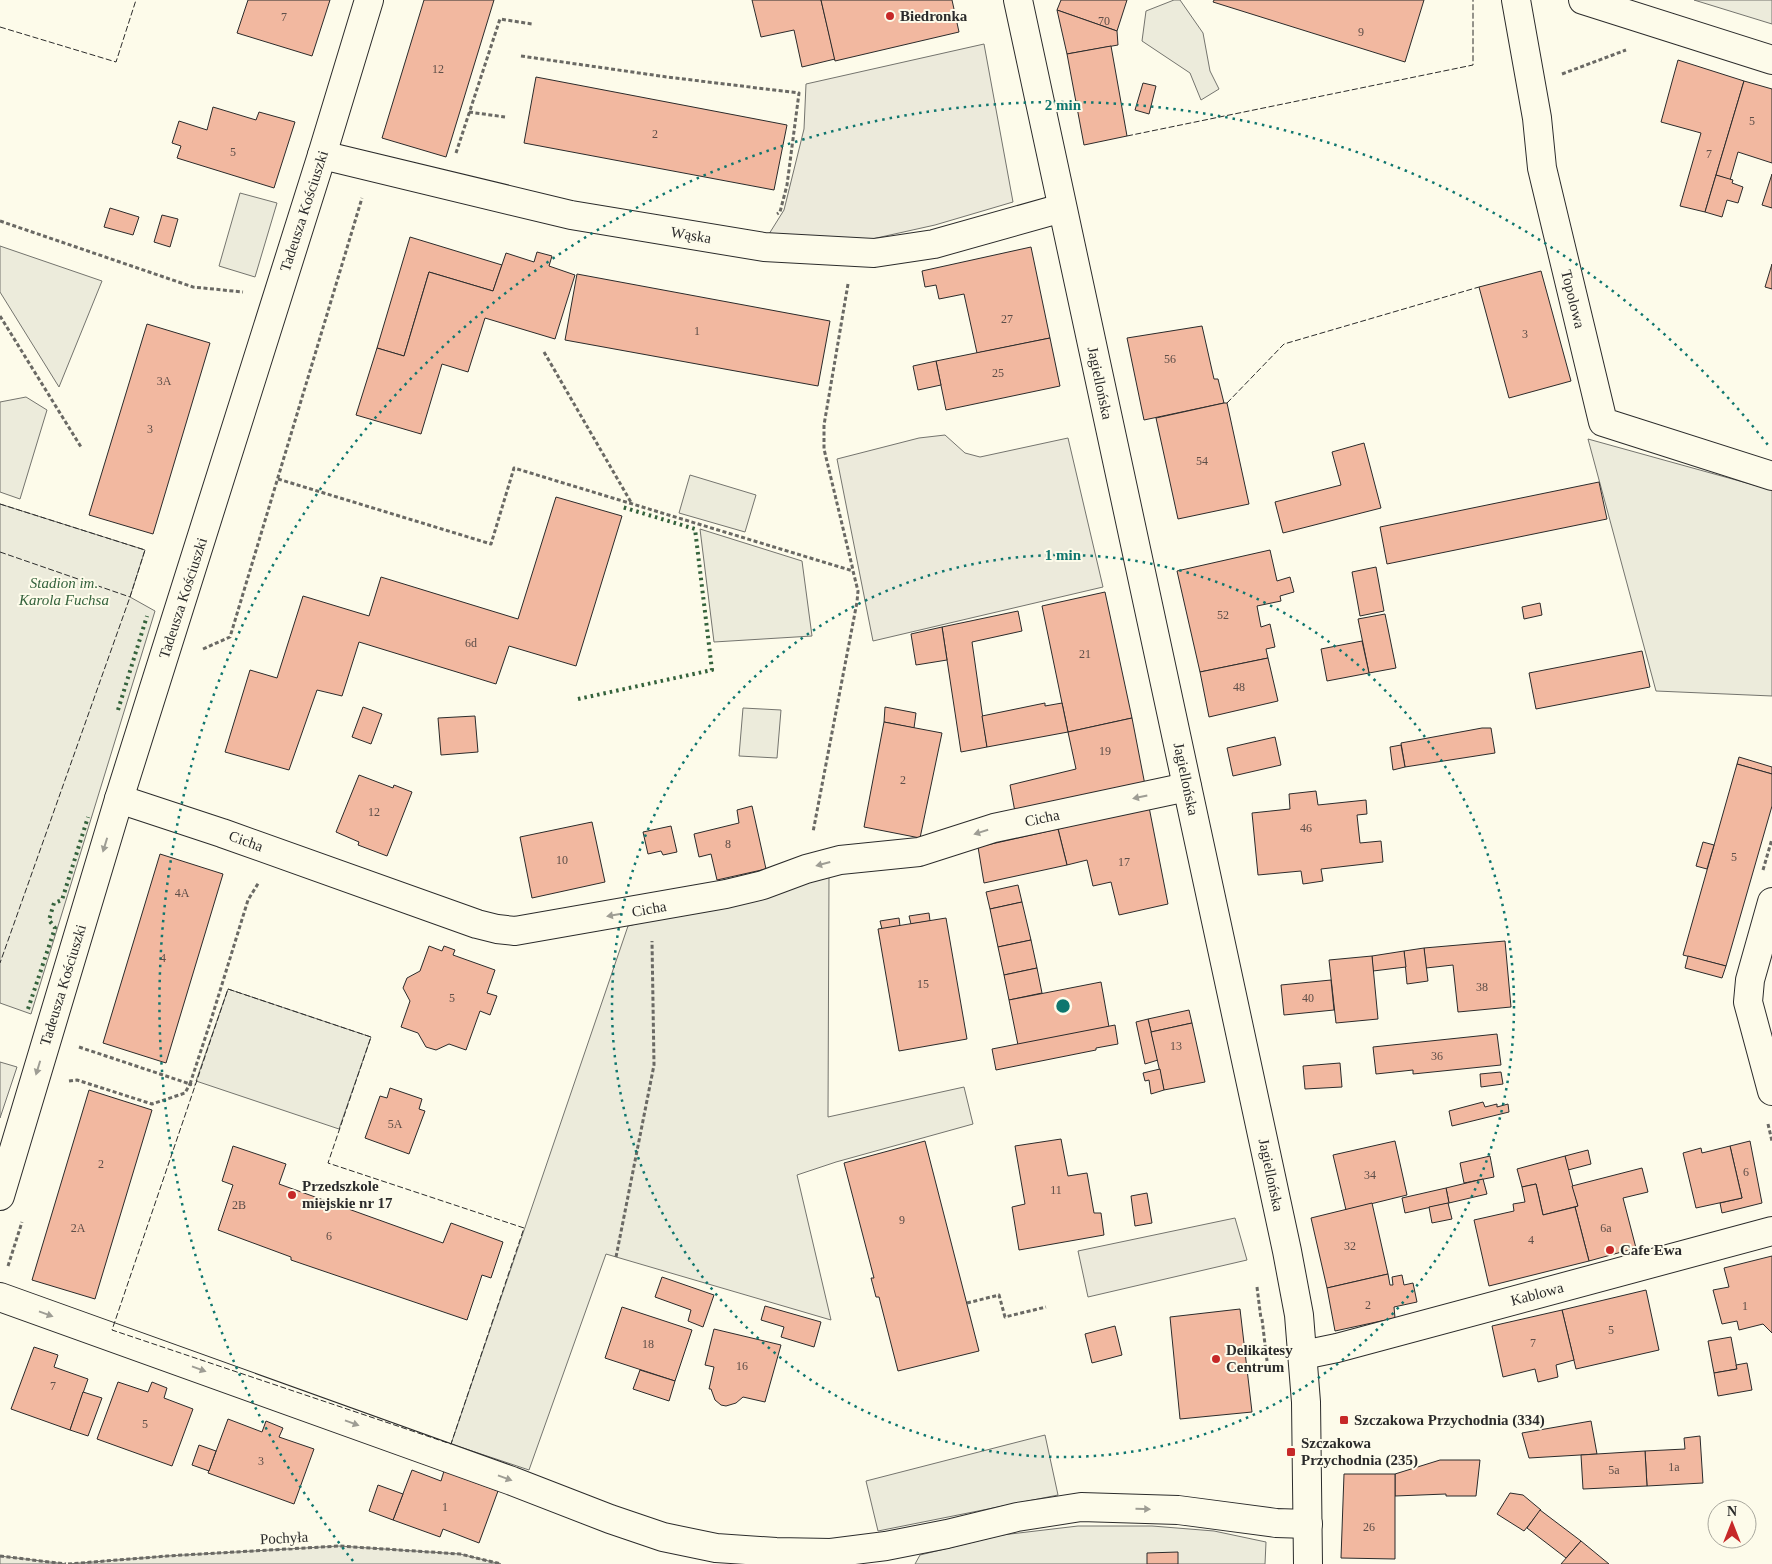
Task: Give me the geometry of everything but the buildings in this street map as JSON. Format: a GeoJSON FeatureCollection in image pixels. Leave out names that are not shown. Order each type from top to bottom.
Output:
{"type":"FeatureCollection","features":[{"type":"Feature","properties":{"kind":"street","name":"Tadeusza Kościuszki"},"geometry":{"type":"LineString","coordinates":[[0,1196],[119,799],[322,155],[368,0]]}},
{"type":"Feature","properties":{"kind":"street","name":"Jagiellońska"},"geometry":{"type":"LineString","coordinates":[[1018,0],[1283,1230],[1298,1315],[1306,1402],[1308,1564]]}},
{"type":"Feature","properties":{"kind":"street","name":"Topolowa"},"geometry":{"type":"LineString","coordinates":[[1516,0],[1537,118],[1542,168],[1603,422],[1772,476]]}},
{"type":"Feature","properties":{"kind":"street"},"geometry":{"type":"LineString","coordinates":[[1583,0],[1772,60]]}},
{"type":"Feature","properties":{"kind":"street","name":"Wąska"},"geometry":{"type":"LineString","coordinates":[[322,155],[571,215],[764,247],[874,253],[934,244],[1062,208]]}},
{"type":"Feature","properties":{"kind":"street","name":"Cicha"},"geometry":{"type":"LineString","coordinates":[[119,799],[222,833],[477,924],[498,930],[515,931],[745,890],[806,869],[847,859],[919,852],[994,828],[1187,787]]}},
{"type":"Feature","properties":{"kind":"street"},"geometry":{"type":"LineString","coordinates":[[1772,902],[1761,983],[1748,1002],[1772,1091]]}},
{"type":"Feature","properties":{"kind":"street","name":"Kablowa"},"geometry":{"type":"LineString","coordinates":[[1302,1356],[1772,1231]]}},
{"type":"Feature","properties":{"kind":"street"},"geometry":{"type":"LineString","coordinates":[[0,1298],[512,1481],[610,1519],[663,1536],[716,1548],[831,1553],[886,1546],[1017,1517],[1081,1507],[1178,1510],[1276,1523],[1308,1524]]}},
{"type":"Feature","properties":{"kind":"path"},"geometry":{"type":"LineString","coordinates":[[455,155],[500,19],[532,24]]}},
{"type":"Feature","properties":{"kind":"path"},"geometry":{"type":"LineString","coordinates":[[1554,77],[1626,50]]}},
{"type":"Feature","properties":{"kind":"path"},"geometry":{"type":"LineString","coordinates":[[521,56],[667,77],[799,93],[787,185],[780,212],[773,216]]}},
{"type":"Feature","properties":{"kind":"path"},"geometry":{"type":"LineString","coordinates":[[469,112],[505,117]]}},
{"type":"Feature","properties":{"kind":"path"},"geometry":{"type":"LineString","coordinates":[[196,651],[230,637],[362,197]]}},
{"type":"Feature","properties":{"kind":"path"},"geometry":{"type":"LineString","coordinates":[[0,221],[193,287],[250,292]]}},
{"type":"Feature","properties":{"kind":"path"},"geometry":{"type":"LineString","coordinates":[[806,869],[858,591],[824,449],[824,425],[849,279]]}},
{"type":"Feature","properties":{"kind":"path"},"geometry":{"type":"LineString","coordinates":[[0,316],[81,447]]}},
{"type":"Feature","properties":{"kind":"path"},"geometry":{"type":"LineString","coordinates":[[544,352],[632,504]]}},
{"type":"Feature","properties":{"kind":"path"},"geometry":{"type":"LineString","coordinates":[[278,479],[492,544],[514,468],[853,570]]}},
{"type":"Feature","properties":{"kind":"path"},"geometry":{"type":"LineString","coordinates":[[68,1075],[66,1082],[77,1080],[152,1104],[184,1093],[190,1084],[212,1020],[248,900],[258,882],[266,878]]}},
{"type":"Feature","properties":{"kind":"path"},"geometry":{"type":"LineString","coordinates":[[616,1257],[654,1065],[652,908]]}},
{"type":"Feature","properties":{"kind":"path"},"geometry":{"type":"LineString","coordinates":[[74,1054],[77,1044],[195,1086]]}},
{"type":"Feature","properties":{"kind":"path"},"geometry":{"type":"LineString","coordinates":[[8,1267],[22,1221]]}},
{"type":"Feature","properties":{"kind":"path"},"geometry":{"type":"LineString","coordinates":[[967,1303],[999,1295],[1005,1317],[1046,1307]]}},
{"type":"Feature","properties":{"kind":"path","name":"Pochyła"},"geometry":{"type":"LineString","coordinates":[[0,1556],[67,1564],[339,1546],[460,1554],[501,1564]]}},
{"type":"Feature","properties":{"kind":"green space"},"geometry":{"type":"Polygon","coordinates":[[[1174,0],[1180,0],[1203,33],[1210,71],[1219,89],[1201,100],[1190,73],[1142,41],[1146,11],[1174,0]]]}},
{"type":"Feature","properties":{"kind":"green space"},"geometry":{"type":"Polygon","coordinates":[[[1694,0],[1772,0],[1772,24],[1694,0]]]}},
{"type":"Feature","properties":{"kind":"green space"},"geometry":{"type":"Polygon","coordinates":[[[240,193],[277,203],[255,277],[219,266],[240,193]]]}},
{"type":"Feature","properties":{"kind":"green space"},"geometry":{"type":"Polygon","coordinates":[[[0,246],[102,281],[59,387],[0,292],[0,246]]]}},
{"type":"Feature","properties":{"kind":"green space"},"geometry":{"type":"Polygon","coordinates":[[[26,397],[47,410],[20,499],[0,492],[0,402],[26,397]]]}},
{"type":"Feature","properties":{"kind":"green space"},"geometry":{"type":"Polygon","coordinates":[[[1588,439],[1772,490],[1772,696],[1656,691],[1588,439]]]}},
{"type":"Feature","properties":{"kind":"green space"},"geometry":{"type":"Polygon","coordinates":[[[690,475],[756,495],[745,532],[679,513],[690,475]]]}},
{"type":"Feature","properties":{"kind":"green space","name":"Stadion im. Karola Fuchsa"},"geometry":{"type":"Polygon","coordinates":[[[0,504],[145,550],[130,597],[155,611],[31,1014],[0,1003],[0,504]]]}},
{"type":"Feature","properties":{"kind":"green space"},"geometry":{"type":"Polygon","coordinates":[[[700,529],[802,561],[812,636],[714,642],[700,529]]]}},
{"type":"Feature","properties":{"kind":"green space"},"geometry":{"type":"Polygon","coordinates":[[[743,708],[781,710],[777,758],[739,756],[743,708]]]}},
{"type":"Feature","properties":{"kind":"green space"},"geometry":{"type":"Polygon","coordinates":[[[829,875],[828,1117],[964,1087],[973,1124],[836,1162],[797,1175],[831,1320],[606,1254],[529,1470],[451,1444],[628,926],[829,875]]]}},
{"type":"Feature","properties":{"kind":"green space"},"geometry":{"type":"Polygon","coordinates":[[[228,989],[371,1037],[339,1129],[196,1081],[228,989]]]}},
{"type":"Feature","properties":{"kind":"green space"},"geometry":{"type":"Polygon","coordinates":[[[0,1062],[17,1067],[0,1118],[0,1062]]]}},
{"type":"Feature","properties":{"kind":"green space"},"geometry":{"type":"Polygon","coordinates":[[[1045,1435],[1058,1495],[878,1531],[866,1481],[1045,1435]]]}},
{"type":"Feature","properties":{"kind":"green space"},"geometry":{"type":"Polygon","coordinates":[[[1078,1526],[1152,1526],[1214,1531],[1266,1542],[1265,1564],[915,1564],[920,1555],[1002,1535],[1078,1526]]]}},
{"type":"Feature","properties":{"kind":"green space"},"geometry":{"type":"Polygon","coordinates":[[[339,1546],[460,1554],[501,1564],[68,1564],[167,1556],[339,1546]]]}},
{"type":"Feature","properties":{"kind":"green space"},"geometry":{"type":"Polygon","coordinates":[[[0,1556],[66,1564],[0,1564],[0,1556]]]}},
{"type":"Feature","properties":{"kind":"shaded area"},"geometry":{"type":"Polygon","coordinates":[[[984,44],[1013,202],[935,225],[872,239],[769,234],[784,210],[804,129],[806,84],[984,44]]]}},
{"type":"Feature","properties":{"kind":"shaded area"},"geometry":{"type":"Polygon","coordinates":[[[945,435],[965,453],[980,457],[1068,438],[1103,587],[873,641],[837,459],[919,438],[945,435]]]}},
{"type":"Feature","properties":{"kind":"shaded area"},"geometry":{"type":"Polygon","coordinates":[[[1235,1218],[1247,1260],[1088,1297],[1078,1251],[1235,1218]]]}},
{"type":"Feature","properties":{"kind":"hedge"},"geometry":{"type":"LineString","coordinates":[[578,699],[712,670],[695,529],[622,507]]}},
{"type":"Feature","properties":{"kind":"hedge"},"geometry":{"type":"LineString","coordinates":[[118,710],[147,616]]}},
{"type":"Feature","properties":{"kind":"hedge"},"geometry":{"type":"LineString","coordinates":[[28,1009],[55,928],[49,920],[54,903],[62,900],[88,817]]}},
{"type":"Feature","properties":{"kind":"fence"},"geometry":{"type":"LineString","coordinates":[[0,27],[116,62],[136,0]]}},
{"type":"Feature","properties":{"kind":"fence"},"geometry":{"type":"LineString","coordinates":[[1127,136],[1473,65],[1473,0]]}},
{"type":"Feature","properties":{"kind":"fence"},"geometry":{"type":"LineString","coordinates":[[1227,403],[1284,344],[1479,287]]}},
{"type":"Feature","properties":{"kind":"fence"},"geometry":{"type":"LineString","coordinates":[[0,504],[145,550],[0,963]]}},
{"type":"Feature","properties":{"kind":"fence"},"geometry":{"type":"LineString","coordinates":[[0,552],[130,597]]}},
{"type":"Feature","properties":{"kind":"fence"},"geometry":{"type":"LineString","coordinates":[[228,989],[371,1037],[328,1163],[524,1228],[451,1444],[112,1330],[228,989]]}},
{"type":"Feature","properties":{"kind":"place","name":"Biedronka"},"geometry":{"type":"Point","coordinates":[890,16]}},
{"type":"Feature","properties":{"kind":"place","name":"Przedszkole miejskie nr 17"},"geometry":{"type":"Point","coordinates":[292,1195]}},
{"type":"Feature","properties":{"kind":"place","name":"Cafe Ewa"},"geometry":{"type":"Point","coordinates":[1610,1250]}},
{"type":"Feature","properties":{"kind":"place","name":"Delikatesy Centrum"},"geometry":{"type":"Point","coordinates":[1216,1359]}},
{"type":"Feature","properties":{"kind":"place","name":"Szczakowa Przychodnia (334)"},"geometry":{"type":"Point","coordinates":[1344,1420]}},
{"type":"Feature","properties":{"kind":"place","name":"Szczakowa Przychodnia (235)"},"geometry":{"type":"Point","coordinates":[1291,1452]}}]}
